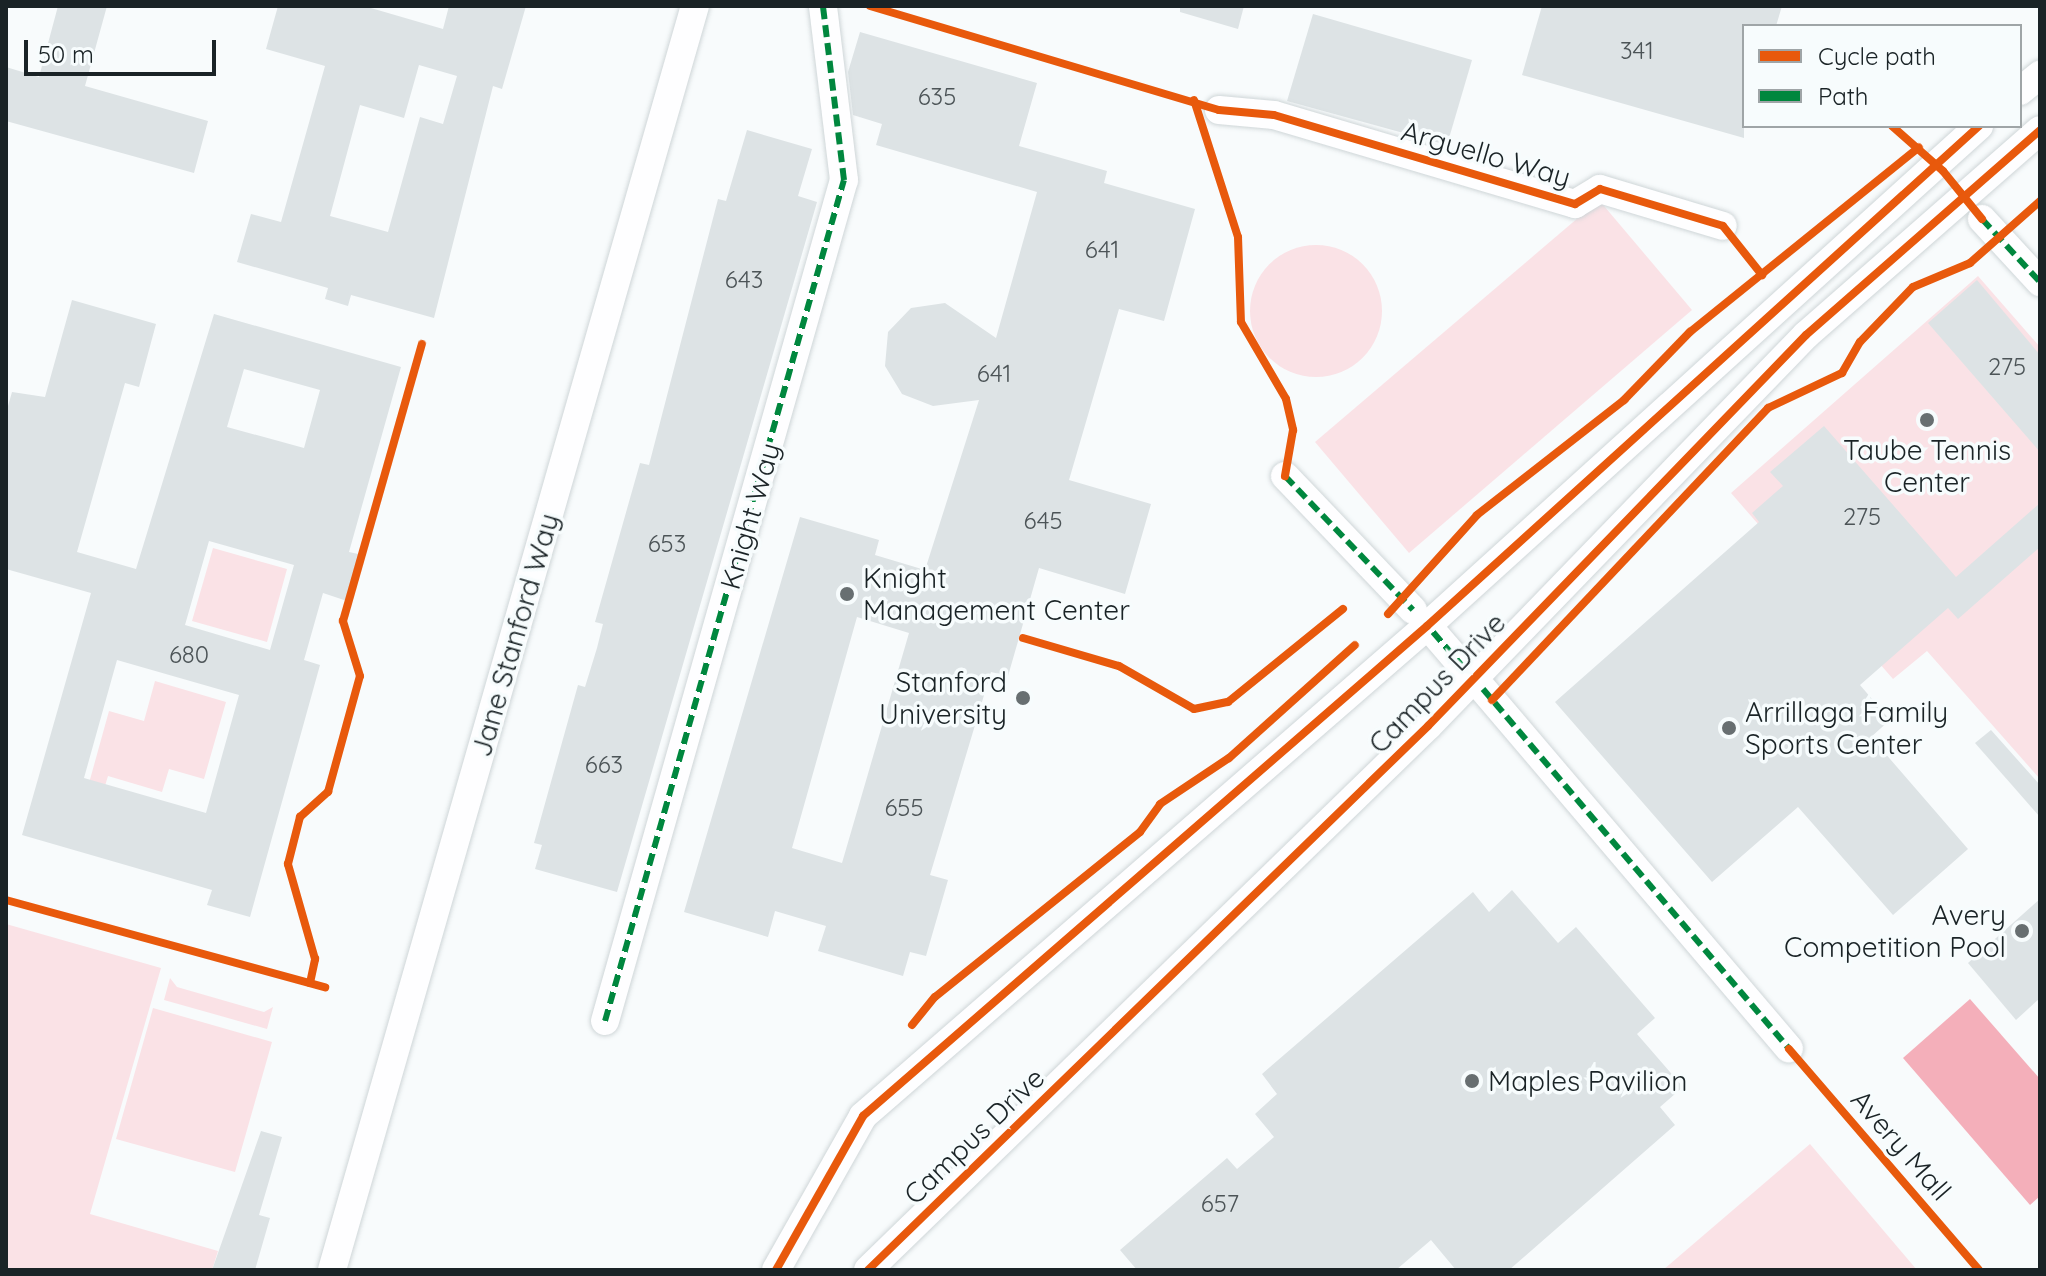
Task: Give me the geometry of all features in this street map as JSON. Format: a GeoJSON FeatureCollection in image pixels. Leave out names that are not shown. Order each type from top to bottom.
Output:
{"type":"FeatureCollection","features":[{"type":"Feature","properties":{"kind":"street","name":"Jane Stanford Way"},"geometry":{"type":"LineString","coordinates":[[333,1268],[695,6]]}},
{"type":"Feature","properties":{"kind":"street","name":"Knight Way"},"geometry":{"type":"LineString","coordinates":[[605,1021],[844,180],[823,6]]}},
{"type":"Feature","properties":{"kind":"street"},"geometry":{"type":"LineString","coordinates":[[2022,89],[2040,75]]}},
{"type":"Feature","properties":{"kind":"street","name":"Arguello Way"},"geometry":{"type":"LineString","coordinates":[[1219,110],[1274,115],[1575,204],[1600,189],[1723,226]]}},
{"type":"Feature","properties":{"kind":"street","name":"Campus Drive"},"geometry":{"type":"LineString","coordinates":[[776,1270],[863,1116],[1427,626],[1977,128]]}},
{"type":"Feature","properties":{"kind":"street","name":"Campus Drive"},"geometry":{"type":"LineString","coordinates":[[868,1270],[1428,726],[1806,335],[2040,130]]}},
{"type":"Feature","properties":{"kind":"street"},"geometry":{"type":"LineString","coordinates":[[1982,219],[2040,282]]}},
{"type":"Feature","properties":{"kind":"street"},"geometry":{"type":"LineString","coordinates":[[1285,476],[1413,610]]}},
{"type":"Feature","properties":{"kind":"street"},"geometry":{"type":"LineString","coordinates":[[1433,632],[1789,1049]]}},
{"type":"Feature","properties":{"kind":"shaded area"},"geometry":{"type":"Polygon","coordinates":[[[1599,200],[1692,310],[1409,553],[1315,442],[1599,200]]]}},
{"type":"Feature","properties":{"kind":"shaded area"},"geometry":{"type":"Polygon","coordinates":[[[1316,245],[1341,250],[1362,265],[1377,286],[1382,311],[1377,336],[1362,357],[1341,372],[1316,377],[1291,372],[1270,357],[1255,336],[1250,311],[1255,286],[1270,265],[1291,250],[1316,245]]]}},
{"type":"Feature","properties":{"kind":"shaded area","name":"Taube Tennis Center"},"geometry":{"type":"Polygon","coordinates":[[[1978,276],[2040,347],[2040,779],[1927,651],[1893,679],[1731,493],[1978,276]]]}},
{"type":"Feature","properties":{"kind":"shaded area"},"geometry":{"type":"Polygon","coordinates":[[[213,548],[287,569],[267,642],[192,621],[213,548]]]}},
{"type":"Feature","properties":{"kind":"shaded area"},"geometry":{"type":"Polygon","coordinates":[[[155,681],[226,702],[204,779],[169,769],[162,792],[108,776],[101,799],[86,794],[109,711],[144,721],[155,681]]]}},
{"type":"Feature","properties":{"kind":"shaded area"},"geometry":{"type":"Polygon","coordinates":[[[6,924],[161,968],[90,1214],[218,1251],[212,1270],[6,1270],[6,924]]]}},
{"type":"Feature","properties":{"kind":"shaded area"},"geometry":{"type":"Polygon","coordinates":[[[170,978],[177,987],[264,1012],[273,1007],[267,1029],[164,1000],[170,978]]]}},
{"type":"Feature","properties":{"kind":"shaded area"},"geometry":{"type":"Polygon","coordinates":[[[1970,999],[2040,1079],[2040,1196],[2030,1205],[1903,1058],[1970,999]]]}},
{"type":"Feature","properties":{"kind":"shaded area"},"geometry":{"type":"Polygon","coordinates":[[[153,1008],[272,1042],[235,1172],[116,1139],[153,1008]]]}},
{"type":"Feature","properties":{"kind":"shaded area"},"geometry":{"type":"Polygon","coordinates":[[[1810,1144],[1917,1270],[1663,1270],[1810,1144]]]}},
{"type":"Feature","properties":{"kind":"building"},"geometry":{"type":"Polygon","coordinates":[[[58,6],[107,6],[85,86],[208,121],[194,173],[6,121],[6,67],[39,77],[58,6]]]}},
{"type":"Feature","properties":{"kind":"building"},"geometry":{"type":"Polygon","coordinates":[[[278,6],[364,6],[443,29],[449,6],[526,6],[502,89],[493,86],[434,318],[351,295],[348,306],[325,299],[328,288],[237,262],[251,214],[281,222],[325,66],[266,49],[278,6]],[[419,65],[404,118],[360,105],[330,216],[388,232],[420,117],[443,124],[457,76],[419,65]]]}},
{"type":"Feature","properties":{"kind":"building"},"geometry":{"type":"Polygon","coordinates":[[[1180,6],[1244,6],[1238,29],[1180,12],[1180,6]]]}},
{"type":"Feature","properties":{"kind":"building"},"geometry":{"type":"Polygon","coordinates":[[[1542,6],[1782,6],[1777,24],[1742,24],[1744,138],[1522,75],[1542,6]]]}},
{"type":"Feature","properties":{"kind":"building"},"geometry":{"type":"Polygon","coordinates":[[[1313,14],[1472,60],[1447,145],[1287,101],[1313,14]]]}},
{"type":"Feature","properties":{"kind":"building"},"geometry":{"type":"Polygon","coordinates":[[[860,32],[1037,83],[1019,146],[1107,171],[1104,183],[1195,209],[1164,321],[1119,309],[1069,480],[1151,504],[1125,594],[1039,568],[1008,676],[991,672],[930,875],[948,880],[926,956],[910,952],[903,976],[818,951],[826,926],[775,911],[768,937],[684,912],[800,517],[879,540],[875,555],[925,570],[979,400],[933,406],[902,394],[885,366],[888,332],[911,308],[945,303],[996,338],[1037,192],[876,145],[882,124],[853,115],[848,72],[860,32]],[[857,617],[792,848],[842,863],[909,633],[857,617]]]}},
{"type":"Feature","properties":{"kind":"building"},"geometry":{"type":"Polygon","coordinates":[[[747,130],[812,149],[798,196],[817,202],[617,892],[535,869],[542,845],[534,843],[578,685],[585,687],[597,648],[603,624],[595,622],[640,463],[649,465],[718,199],[726,201],[747,130]]]}},
{"type":"Feature","properties":{"kind":"building"},"geometry":{"type":"Polygon","coordinates":[[[1977,280],[2040,355],[2040,452],[1928,323],[1977,280]]]}},
{"type":"Feature","properties":{"kind":"building"},"geometry":{"type":"Polygon","coordinates":[[[72,300],[156,324],[139,387],[125,383],[77,552],[136,569],[214,314],[401,367],[349,552],[363,555],[350,602],[323,593],[304,660],[320,665],[250,917],[207,905],[212,890],[22,835],[91,593],[6,569],[6,413],[12,392],[45,397],[72,300]],[[244,369],[227,427],[304,448],[320,390],[244,369]],[[209,541],[185,625],[270,650],[294,565],[209,541]],[[117,660],[84,778],[206,813],[239,695],[117,660]]]}},
{"type":"Feature","properties":{"kind":"building","name":"Arrillaga Family Sports Center"},"geometry":{"type":"Polygon","coordinates":[[[1824,426],[1956,577],[2040,503],[2040,547],[1958,619],[1948,608],[1860,685],[1890,720],[1871,737],[1968,849],[1893,915],[1798,807],[1712,882],[1555,702],[1759,522],[1752,513],[1783,486],[1770,472],[1824,426]]]}},
{"type":"Feature","properties":{"kind":"building"},"geometry":{"type":"Polygon","coordinates":[[[1991,730],[2040,785],[2040,817],[1975,743],[1991,730]]]}},
{"type":"Feature","properties":{"kind":"building","name":"Maples Pavilion"},"geometry":{"type":"Polygon","coordinates":[[[1512,890],[1558,943],[1576,927],[1655,1018],[1637,1034],[1683,1087],[1660,1107],[1675,1125],[1509,1270],[1456,1270],[1431,1240],[1396,1270],[1137,1270],[1120,1250],[1227,1158],[1237,1169],[1274,1137],[1255,1114],[1277,1094],[1262,1074],[1473,892],[1489,912],[1512,890]]]}},
{"type":"Feature","properties":{"kind":"building","name":"Avery Competition Pool"},"geometry":{"type":"Polygon","coordinates":[[[2040,899],[2040,998],[2016,1020],[1968,963],[2040,899]]]}},
{"type":"Feature","properties":{"kind":"building"},"geometry":{"type":"Polygon","coordinates":[[[261,1131],[282,1137],[259,1215],[270,1218],[255,1270],[212,1270],[261,1131]]]}},
{"type":"Feature","properties":{"kind":"marked path"},"geometry":{"type":"LineString","coordinates":[[605,1021],[844,180],[823,6]]}},
{"type":"Feature","properties":{"kind":"marked path"},"geometry":{"type":"LineString","coordinates":[[1982,219],[2040,282]]}},
{"type":"Feature","properties":{"kind":"marked path"},"geometry":{"type":"LineString","coordinates":[[1285,476],[1413,610]]}},
{"type":"Feature","properties":{"kind":"marked path"},"geometry":{"type":"LineString","coordinates":[[1433,632],[1464,668]]}},
{"type":"Feature","properties":{"kind":"marked path"},"geometry":{"type":"LineString","coordinates":[[1483,689],[1789,1049]]}},
{"type":"Feature","properties":{"kind":"cycle path"},"geometry":{"type":"LineString","coordinates":[[870,6],[1219,110],[1274,115],[1575,204],[1600,189],[1723,226],[1762,275]]}},
{"type":"Feature","properties":{"kind":"cycle path"},"geometry":{"type":"LineString","coordinates":[[1194,100],[1238,237],[1241,322],[1286,399],[1293,430],[1285,476]]}},
{"type":"Feature","properties":{"kind":"cycle path"},"geometry":{"type":"LineString","coordinates":[[1894,128],[1943,171],[1982,219]]}},
{"type":"Feature","properties":{"kind":"cycle path"},"geometry":{"type":"LineString","coordinates":[[776,1270],[863,1116],[1427,626],[1977,128]]}},
{"type":"Feature","properties":{"kind":"cycle path"},"geometry":{"type":"LineString","coordinates":[[868,1270],[1428,726],[1806,335],[2040,130]]}},
{"type":"Feature","properties":{"kind":"cycle path"},"geometry":{"type":"LineString","coordinates":[[1388,614],[1477,515],[1624,400],[1690,332],[1919,147]]}},
{"type":"Feature","properties":{"kind":"cycle path"},"geometry":{"type":"LineString","coordinates":[[1492,700],[1768,408],[1842,373],[1860,342],[1913,287],[1970,263],[2040,201]]}},
{"type":"Feature","properties":{"kind":"cycle path"},"geometry":{"type":"LineString","coordinates":[[310,983],[315,959],[288,864],[300,817],[328,792],[360,676],[343,621],[422,344]]}},
{"type":"Feature","properties":{"kind":"cycle path"},"geometry":{"type":"LineString","coordinates":[[1023,638],[1119,666],[1194,709],[1228,702],[1343,609]]}},
{"type":"Feature","properties":{"kind":"cycle path"},"geometry":{"type":"LineString","coordinates":[[912,1025],[935,997],[1140,832],[1160,804],[1229,758],[1355,645]]}},
{"type":"Feature","properties":{"kind":"cycle path"},"geometry":{"type":"LineString","coordinates":[[6,900],[325,987]]}},
{"type":"Feature","properties":{"kind":"cycle path","name":"Avery Mall"},"geometry":{"type":"LineString","coordinates":[[1789,1049],[1979,1270]]}},
{"type":"Feature","properties":{"kind":"place","name":"Taube Tennis Center"},"geometry":{"type":"Point","coordinates":[1927,420]}},
{"type":"Feature","properties":{"kind":"place","name":"Knight Management Center"},"geometry":{"type":"Point","coordinates":[847,594]}},
{"type":"Feature","properties":{"kind":"place","name":"Stanford University"},"geometry":{"type":"Point","coordinates":[1023,698]}},
{"type":"Feature","properties":{"kind":"place","name":"Arrillaga Family Sports Center"},"geometry":{"type":"Point","coordinates":[1729,728]}},
{"type":"Feature","properties":{"kind":"place","name":"Avery Competition Pool"},"geometry":{"type":"Point","coordinates":[2022,931]}},
{"type":"Feature","properties":{"kind":"place","name":"Maples Pavilion"},"geometry":{"type":"Point","coordinates":[1472,1081]}}]}
